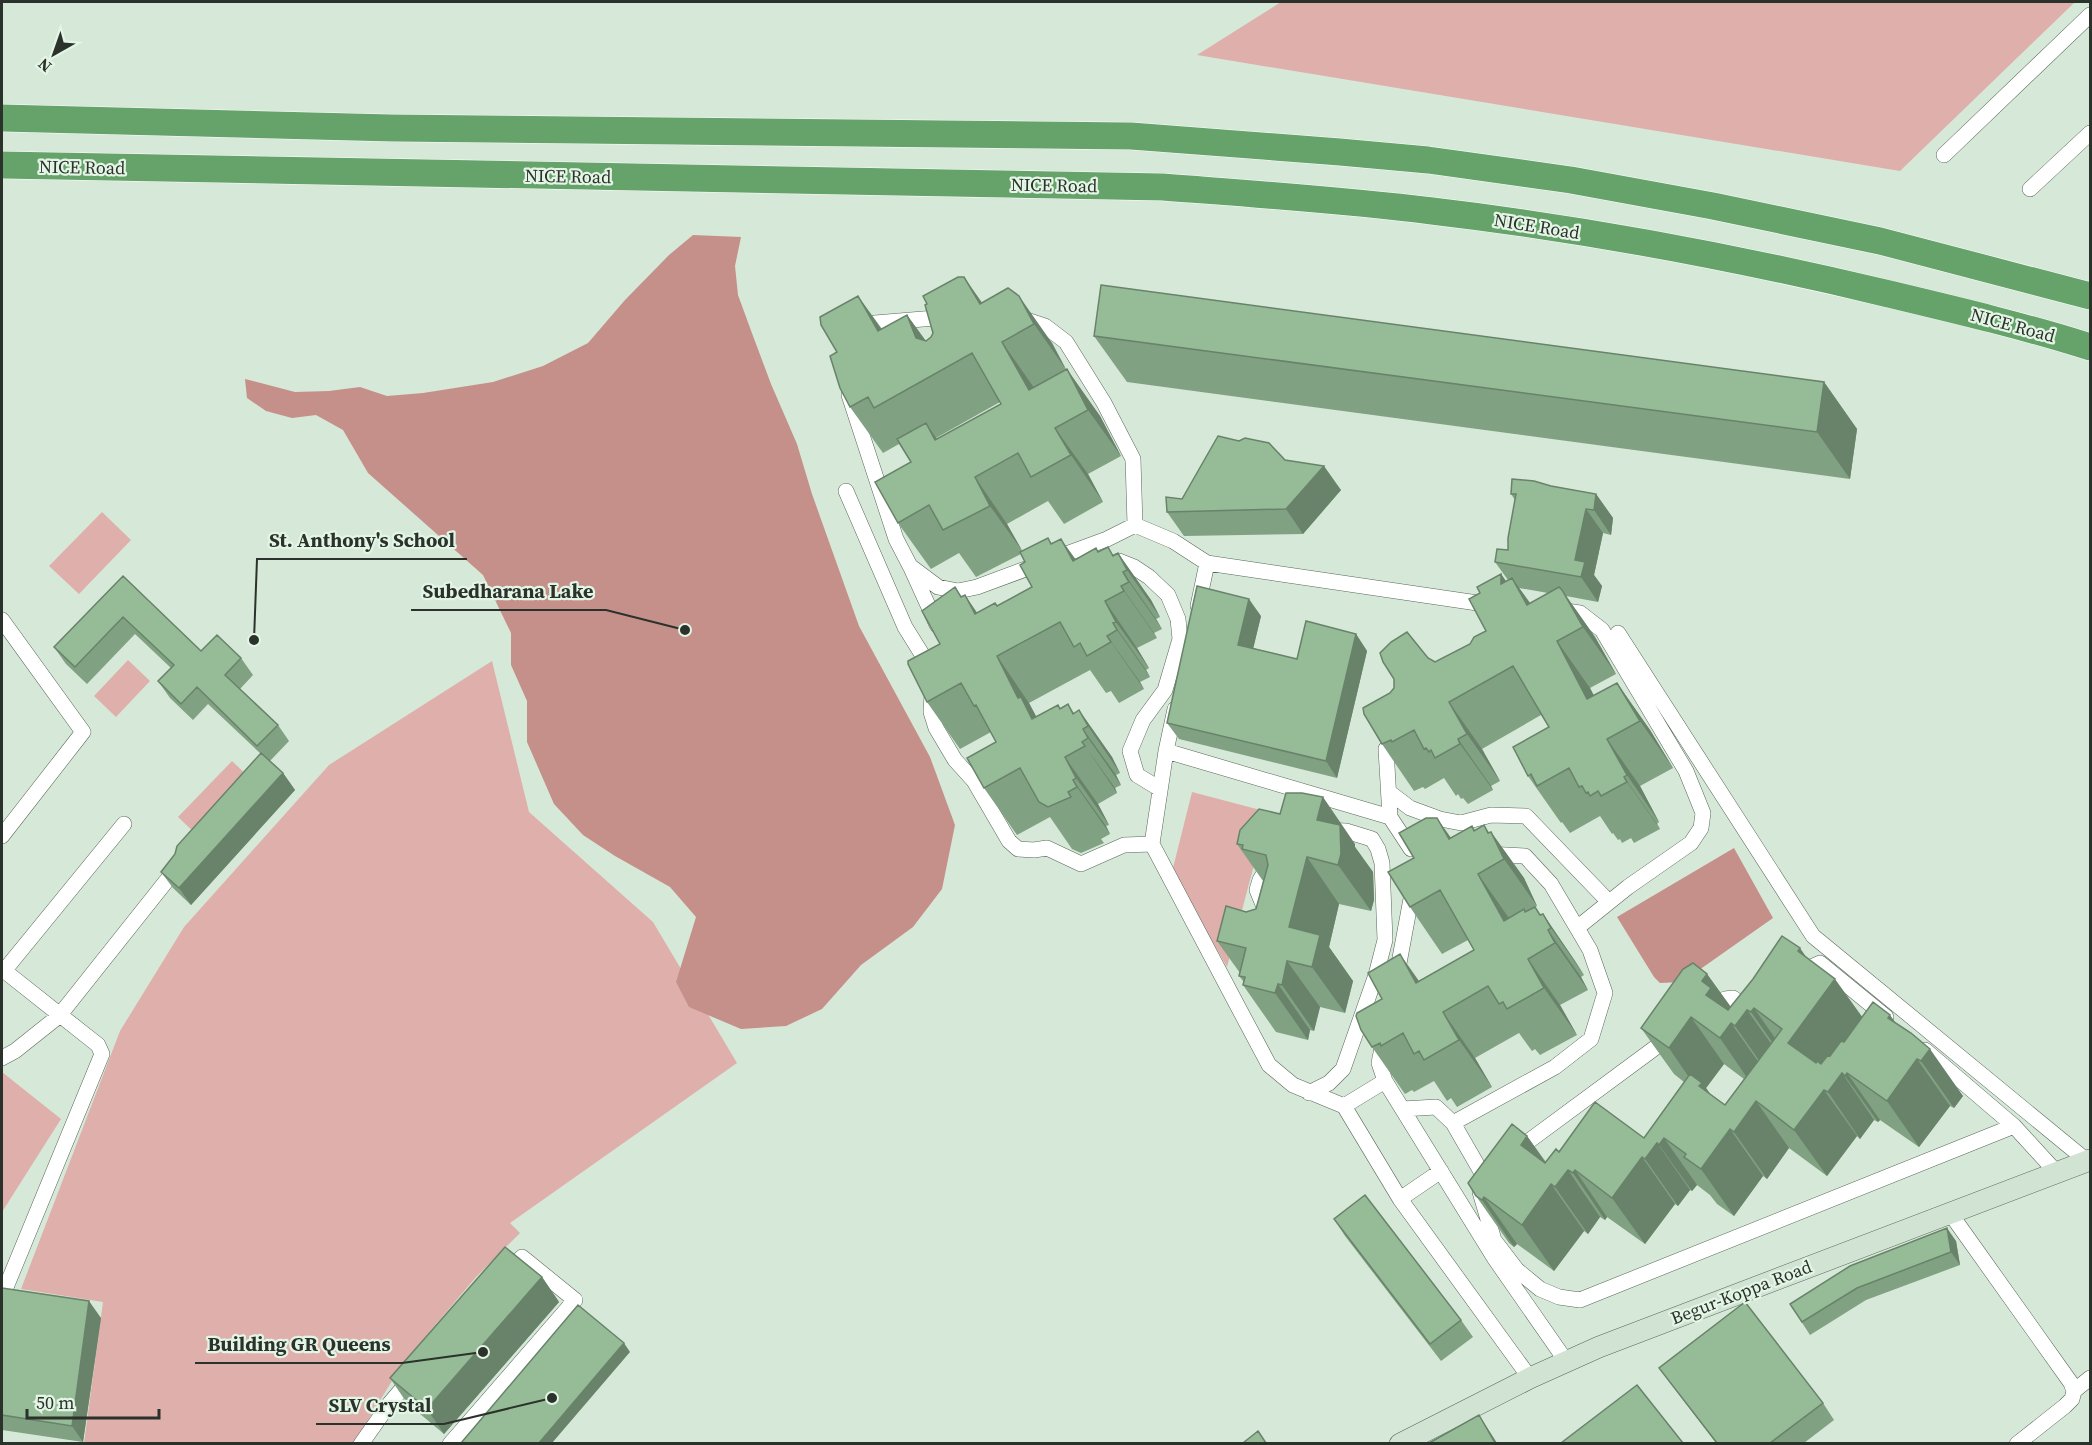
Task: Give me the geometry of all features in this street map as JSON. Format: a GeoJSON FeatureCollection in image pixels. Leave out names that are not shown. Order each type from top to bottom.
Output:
{"type":"FeatureCollection","features":[{"type":"Feature","properties":{"kind":"highway"},"geometry":{"type":"LineString","coordinates":[[2,118],[392,128],[1131,136],[1340,152],[1428,160],[1560,179],[1713,206],[1880,241],[2091,296]]}},
{"type":"Feature","properties":{"kind":"highway","name":"NICE Road"},"geometry":{"type":"LineString","coordinates":[[2,165],[1163,187],[1306,199],[1433,211],[1662,245],[1945,307],[2091,347]]}},
{"type":"Feature","properties":{"kind":"main road","name":"Begur-Koppa Road"},"geometry":{"type":"LineString","coordinates":[[1400,1443],[1566,1361],[2089,1161]]}},
{"type":"Feature","properties":{"kind":"street"},"geometry":{"type":"LineString","coordinates":[[1944,155],[2091,15]]}},
{"type":"Feature","properties":{"kind":"street"},"geometry":{"type":"LineString","coordinates":[[2030,189],[2091,133]]}},
{"type":"Feature","properties":{"kind":"street"},"geometry":{"type":"LineString","coordinates":[[1000,314],[1008,314],[1045,326],[1066,342],[1104,403],[1133,459],[1135,525]]}},
{"type":"Feature","properties":{"kind":"street"},"geometry":{"type":"LineString","coordinates":[[847,345],[861,330],[875,323],[937,323],[959,316]]}},
{"type":"Feature","properties":{"kind":"street"},"geometry":{"type":"LineString","coordinates":[[845,376],[896,539],[910,566],[943,647],[928,664]]}},
{"type":"Feature","properties":{"kind":"street"},"geometry":{"type":"LineString","coordinates":[[846,491],[905,627],[928,664],[933,678],[931,712],[936,728],[955,760],[974,781],[1009,841],[1018,849],[1047,848],[1081,864],[1124,845],[1152,844]]}},
{"type":"Feature","properties":{"kind":"street"},"geometry":{"type":"LineString","coordinates":[[1135,525],[1173,542],[1207,562],[1498,610]]}},
{"type":"Feature","properties":{"kind":"street"},"geometry":{"type":"LineString","coordinates":[[910,566],[938,587],[958,591],[977,587],[1107,539],[1135,525]]}},
{"type":"Feature","properties":{"kind":"street"},"geometry":{"type":"LineString","coordinates":[[1096,566],[1119,561],[1134,567],[1149,577],[1168,596],[1178,619],[1180,639],[1165,690],[1143,720],[1130,751],[1137,775],[1160,789]]}},
{"type":"Feature","properties":{"kind":"street"},"geometry":{"type":"LineString","coordinates":[[1207,562],[1166,751],[1152,844],[1269,1065],[1293,1085],[1344,1107],[1400,1199],[1530,1378]]}},
{"type":"Feature","properties":{"kind":"street"},"geometry":{"type":"LineString","coordinates":[[1542,609],[1580,613],[1602,630],[1686,771],[1703,813],[1701,828],[1691,843],[1608,901],[1577,928]]}},
{"type":"Feature","properties":{"kind":"street"},"geometry":{"type":"LineString","coordinates":[[2,620],[84,732],[2,836]]}},
{"type":"Feature","properties":{"kind":"street"},"geometry":{"type":"LineString","coordinates":[[1618,633],[1813,936],[2089,1161]]}},
{"type":"Feature","properties":{"kind":"street"},"geometry":{"type":"LineString","coordinates":[[1394,988],[1418,865],[1390,817],[1386,749],[1410,736]]}},
{"type":"Feature","properties":{"kind":"street"},"geometry":{"type":"LineString","coordinates":[[1166,751],[1390,817]]}},
{"type":"Feature","properties":{"kind":"street"},"geometry":{"type":"LineString","coordinates":[[1389,792],[1410,808],[1440,819],[1461,823],[1491,815],[1526,816],[1608,901]]}},
{"type":"Feature","properties":{"kind":"street"},"geometry":{"type":"LineString","coordinates":[[2,1297],[102,1054],[98,1045],[3,970],[124,824]]}},
{"type":"Feature","properties":{"kind":"street"},"geometry":{"type":"LineString","coordinates":[[1308,833],[1317,829],[1346,831],[1372,839],[1382,863],[1385,940],[1376,975],[1343,1069],[1329,1083],[1309,1093]]}},
{"type":"Feature","properties":{"kind":"street"},"geometry":{"type":"LineString","coordinates":[[1282,909],[1264,906],[1257,890],[1270,863],[1284,849]]}},
{"type":"Feature","properties":{"kind":"street"},"geometry":{"type":"LineString","coordinates":[[1453,1123],[1555,1067],[1591,1039],[1605,993],[1590,950],[1551,884],[1525,856],[1474,854]]}},
{"type":"Feature","properties":{"kind":"street"},"geometry":{"type":"LineString","coordinates":[[2,1058],[15,1051],[59,1016],[179,865]]}},
{"type":"Feature","properties":{"kind":"street"},"geometry":{"type":"LineString","coordinates":[[1794,994],[1811,967],[1820,963],[1899,1028]]}},
{"type":"Feature","properties":{"kind":"street"},"geometry":{"type":"LineString","coordinates":[[1236,1003],[1241,982]]}},
{"type":"Feature","properties":{"kind":"street"},"geometry":{"type":"LineString","coordinates":[[1765,1023],[1733,998],[1725,999],[1483,1175],[1478,1188],[1494,1240],[1517,1270],[1540,1289],[1559,1297],[1580,1300],[2014,1126]]}},
{"type":"Feature","properties":{"kind":"street"},"geometry":{"type":"LineString","coordinates":[[1388,1020],[1379,1063],[1385,1081],[1495,1259],[1566,1361]]}},
{"type":"Feature","properties":{"kind":"street"},"geometry":{"type":"LineString","coordinates":[[1917,1043],[2014,1126],[2057,1173]]}},
{"type":"Feature","properties":{"kind":"street"},"geometry":{"type":"LineString","coordinates":[[1344,1107],[1385,1081]]}},
{"type":"Feature","properties":{"kind":"street"},"geometry":{"type":"LineString","coordinates":[[1403,1109],[1436,1107],[1453,1123],[1483,1175]]}},
{"type":"Feature","properties":{"kind":"street"},"geometry":{"type":"LineString","coordinates":[[1400,1199],[1441,1171]]}},
{"type":"Feature","properties":{"kind":"street"},"geometry":{"type":"LineString","coordinates":[[1950,1213],[2071,1383],[2074,1391],[2072,1399],[2065,1406],[2017,1443]]}},
{"type":"Feature","properties":{"kind":"street"},"geometry":{"type":"LineString","coordinates":[[450,1443],[575,1300],[522,1257],[498,1283]]}},
{"type":"Feature","properties":{"kind":"street"},"geometry":{"type":"LineString","coordinates":[[361,1443],[390,1403],[419,1369]]}},
{"type":"Feature","properties":{"kind":"street"},"geometry":{"type":"LineString","coordinates":[[2074,1391],[2091,1378]]}},
{"type":"Feature","properties":{"kind":"shaded area"},"geometry":{"type":"Polygon","coordinates":[[[1281,2],[2075,2],[1900,171],[1197,55],[1281,2]]]}},
{"type":"Feature","properties":{"kind":"shaded area"},"geometry":{"type":"Polygon","coordinates":[[[693,235],[741,237],[735,266],[738,295],[771,384],[797,444],[812,494],[859,626],[930,757],[955,825],[942,889],[913,927],[861,965],[822,1009],[786,1026],[741,1029],[689,1007],[676,982],[696,917],[670,887],[583,835],[554,804],[527,742],[527,701],[511,665],[511,633],[483,575],[368,473],[343,430],[316,415],[292,418],[266,411],[247,398],[245,379],[295,392],[360,387],[387,396],[493,382],[543,366],[588,343],[625,300],[669,255],[693,235]]]}},
{"type":"Feature","properties":{"kind":"shaded area"},"geometry":{"type":"Polygon","coordinates":[[[102,512],[131,540],[79,594],[49,566],[102,512]]]}},
{"type":"Feature","properties":{"kind":"shaded area"},"geometry":{"type":"Polygon","coordinates":[[[128,660],[150,681],[116,717],[94,696],[128,660]]]}},
{"type":"Feature","properties":{"kind":"shaded area"},"geometry":{"type":"Polygon","coordinates":[[[492,661],[529,812],[653,922],[737,1063],[510,1223],[520,1233],[476,1277],[403,1363],[354,1443],[84,1443],[103,1302],[21,1289],[120,1031],[184,927],[329,765],[492,661]]]}},
{"type":"Feature","properties":{"kind":"shaded area"},"geometry":{"type":"Polygon","coordinates":[[[232,761],[251,779],[197,835],[178,817],[232,761]]]}},
{"type":"Feature","properties":{"kind":"shaded area"},"geometry":{"type":"Polygon","coordinates":[[[1192,792],[1268,812],[1227,967],[1172,872],[1192,792]]]}},
{"type":"Feature","properties":{"kind":"shaded area"},"geometry":{"type":"Polygon","coordinates":[[[1734,848],[1773,918],[1682,982],[1660,983],[1617,917],[1734,848]]]}},
{"type":"Feature","properties":{"kind":"shaded area"},"geometry":{"type":"Polygon","coordinates":[[[2,1072],[61,1119],[2,1212],[2,1072]]]}},
{"type":"Feature","properties":{"kind":"building"},"geometry":{"type":"Polygon","coordinates":[[[958,277],[964,277],[980,304],[1008,288],[1019,296],[1034,324],[1002,342],[1029,390],[1067,369],[1088,410],[1055,428],[1071,455],[1031,477],[1018,453],[975,477],[990,506],[943,530],[929,505],[898,523],[875,482],[911,462],[897,439],[926,423],[935,440],[1001,404],[972,353],[874,408],[868,397],[850,407],[840,388],[830,356],[837,352],[821,325],[820,317],[858,296],[878,331],[907,315],[916,338],[926,341],[933,333],[923,296],[958,277]]]}},
{"type":"Feature","properties":{"kind":"building"},"geometry":{"type":"Polygon","coordinates":[[[1101,285],[1824,382],[1817,432],[1094,336],[1101,285]]]}},
{"type":"Feature","properties":{"kind":"building"},"geometry":{"type":"Polygon","coordinates":[[[1218,436],[1239,441],[1245,438],[1269,443],[1285,460],[1324,466],[1286,509],[1167,512],[1166,497],[1182,499],[1218,436]]]}},
{"type":"Feature","properties":{"kind":"building"},"geometry":{"type":"Polygon","coordinates":[[[1512,479],[1534,481],[1596,494],[1594,510],[1586,509],[1575,560],[1585,562],[1581,577],[1495,562],[1497,549],[1508,550],[1516,494],[1511,494],[1512,479]]]}},
{"type":"Feature","properties":{"kind":"building"},"geometry":{"type":"Polygon","coordinates":[[[1048,538],[1051,544],[1061,539],[1073,561],[1096,548],[1098,552],[1108,547],[1113,556],[1118,553],[1127,570],[1123,572],[1129,582],[1121,586],[1124,591],[1105,601],[1116,622],[1113,623],[1117,630],[1107,636],[1111,642],[1087,656],[1080,643],[1074,647],[1060,622],[997,656],[1018,698],[1021,697],[1032,719],[1058,705],[1060,709],[1068,704],[1073,714],[1079,710],[1088,726],[1083,729],[1088,738],[1082,742],[1085,746],[1065,757],[1076,778],[1073,780],[1077,787],[1068,792],[1071,797],[1048,807],[1039,802],[1020,768],[984,788],[967,758],[996,742],[976,705],[974,706],[961,683],[927,702],[908,661],[940,644],[922,611],[955,587],[961,597],[965,595],[975,614],[995,603],[997,606],[1032,587],[1020,565],[1025,562],[1020,552],[1048,538]]]}},
{"type":"Feature","properties":{"kind":"building"},"geometry":{"type":"Polygon","coordinates":[[[1501,574],[1501,584],[1512,578],[1527,605],[1559,587],[1562,590],[1583,627],[1557,641],[1587,699],[1617,683],[1640,721],[1607,739],[1627,775],[1624,777],[1627,782],[1601,796],[1598,791],[1590,796],[1582,786],[1579,787],[1569,768],[1537,786],[1531,774],[1528,776],[1513,747],[1549,727],[1513,666],[1449,702],[1467,734],[1458,739],[1460,744],[1435,758],[1431,750],[1429,752],[1426,748],[1424,749],[1414,730],[1392,742],[1391,740],[1382,744],[1364,714],[1363,708],[1390,693],[1394,688],[1394,679],[1380,653],[1391,642],[1407,632],[1428,658],[1435,662],[1470,644],[1474,637],[1486,631],[1469,599],[1480,593],[1477,587],[1501,574]]]}},
{"type":"Feature","properties":{"kind":"building"},"geometry":{"type":"Polygon","coordinates":[[[123,576],[201,651],[217,635],[241,658],[225,675],[278,725],[257,746],[197,687],[181,704],[158,681],[174,665],[123,617],[75,667],[54,647],[123,576]]]}},
{"type":"Feature","properties":{"kind":"building"},"geometry":{"type":"Polygon","coordinates":[[[1197,586],[1249,599],[1238,645],[1297,659],[1306,621],[1356,634],[1326,761],[1167,723],[1197,586]]]}},
{"type":"Feature","properties":{"kind":"building"},"geometry":{"type":"Polygon","coordinates":[[[261,753],[283,773],[179,888],[161,872],[175,854],[177,846],[261,753]]]}},
{"type":"Feature","properties":{"kind":"building"},"geometry":{"type":"Polygon","coordinates":[[[1286,793],[1323,797],[1317,820],[1340,825],[1341,854],[1338,865],[1307,857],[1289,927],[1320,935],[1312,967],[1287,961],[1282,985],[1278,984],[1275,993],[1243,985],[1245,977],[1239,976],[1246,948],[1217,941],[1226,906],[1246,912],[1256,909],[1268,865],[1266,855],[1242,849],[1243,845],[1237,844],[1240,830],[1259,809],[1280,814],[1286,793]]]}},
{"type":"Feature","properties":{"kind":"building"},"geometry":{"type":"Polygon","coordinates":[[[1426,818],[1437,818],[1449,839],[1472,826],[1474,831],[1484,825],[1488,833],[1491,832],[1504,859],[1478,874],[1504,921],[1524,909],[1525,912],[1535,907],[1540,915],[1543,914],[1551,928],[1548,930],[1555,943],[1528,959],[1544,988],[1507,1009],[1503,1002],[1499,1004],[1488,986],[1443,1012],[1459,1040],[1424,1060],[1419,1051],[1414,1054],[1403,1033],[1381,1046],[1380,1043],[1372,1047],[1361,1030],[1356,1016],[1357,1013],[1382,999],[1368,973],[1400,954],[1416,983],[1474,950],[1440,890],[1410,907],[1388,872],[1414,858],[1399,833],[1426,818]]]}},
{"type":"Feature","properties":{"kind":"building"},"geometry":{"type":"Polygon","coordinates":[[[1782,936],[1800,948],[1798,951],[1835,979],[1788,1043],[1816,1063],[1817,1061],[1821,1064],[1841,1041],[1844,1042],[1873,1002],[1890,1015],[1888,1018],[1930,1049],[1921,1061],[1917,1059],[1887,1101],[1847,1073],[1845,1076],[1842,1073],[1828,1092],[1824,1090],[1794,1130],[1756,1101],[1734,1132],[1730,1129],[1701,1169],[1684,1157],[1686,1154],[1664,1138],[1659,1145],[1657,1143],[1645,1159],[1642,1157],[1612,1198],[1575,1170],[1573,1173],[1568,1170],[1555,1187],[1551,1184],[1522,1225],[1484,1197],[1482,1200],[1476,1196],[1468,1183],[1512,1124],[1527,1136],[1521,1145],[1545,1163],[1556,1149],[1559,1152],[1595,1102],[1644,1138],[1690,1074],[1702,1083],[1699,1086],[1725,1105],[1782,1029],[1754,1008],[1751,1012],[1747,1010],[1735,1026],[1731,1023],[1720,1038],[1691,1017],[1669,1048],[1641,1028],[1683,969],[1693,963],[1707,974],[1702,981],[1711,988],[1706,995],[1728,1010],[1753,979],[1782,936]]]}},
{"type":"Feature","properties":{"kind":"building"},"geometry":{"type":"Polygon","coordinates":[[[1365,1195],[1461,1320],[1430,1344],[1334,1219],[1365,1195]]]}},
{"type":"Feature","properties":{"kind":"building"},"geometry":{"type":"Polygon","coordinates":[[[1947,1228],[1951,1252],[1857,1288],[1802,1322],[1790,1304],[1850,1266],[1947,1228]]]}},
{"type":"Feature","properties":{"kind":"building"},"geometry":{"type":"Polygon","coordinates":[[[505,1247],[542,1277],[427,1409],[390,1378],[505,1247]]]}},
{"type":"Feature","properties":{"kind":"building"},"geometry":{"type":"Polygon","coordinates":[[[2,1288],[89,1301],[72,1426],[2,1415],[2,1288]]]}},
{"type":"Feature","properties":{"kind":"building"},"geometry":{"type":"Polygon","coordinates":[[[1745,1302],[1823,1403],[1770,1443],[1717,1443],[1659,1368],[1745,1302]]]}},
{"type":"Feature","properties":{"kind":"building"},"geometry":{"type":"Polygon","coordinates":[[[578,1305],[624,1343],[539,1443],[461,1443],[578,1305]]]}},
{"type":"Feature","properties":{"kind":"building"},"geometry":{"type":"Polygon","coordinates":[[[1637,1385],[1683,1443],[1561,1443],[1637,1385]]]}},
{"type":"Feature","properties":{"kind":"building"},"geometry":{"type":"Polygon","coordinates":[[[1479,1415],[1495,1443],[1429,1443],[1479,1415]]]}},
{"type":"Feature","properties":{"kind":"building"},"geometry":{"type":"Polygon","coordinates":[[[1258,1431],[1266,1443],[1243,1443],[1258,1431]]]}},
{"type":"Feature","properties":{"kind":"place","name":"Subedharana Lake"},"geometry":{"type":"Point","coordinates":[685,630]}},
{"type":"Feature","properties":{"kind":"place","name":"St. Anthony's School"},"geometry":{"type":"Point","coordinates":[254,640]}},
{"type":"Feature","properties":{"kind":"place","name":"Building GR Queens"},"geometry":{"type":"Point","coordinates":[483,1352]}},
{"type":"Feature","properties":{"kind":"place","name":"SLV Crystal"},"geometry":{"type":"Point","coordinates":[552,1398]}}]}
